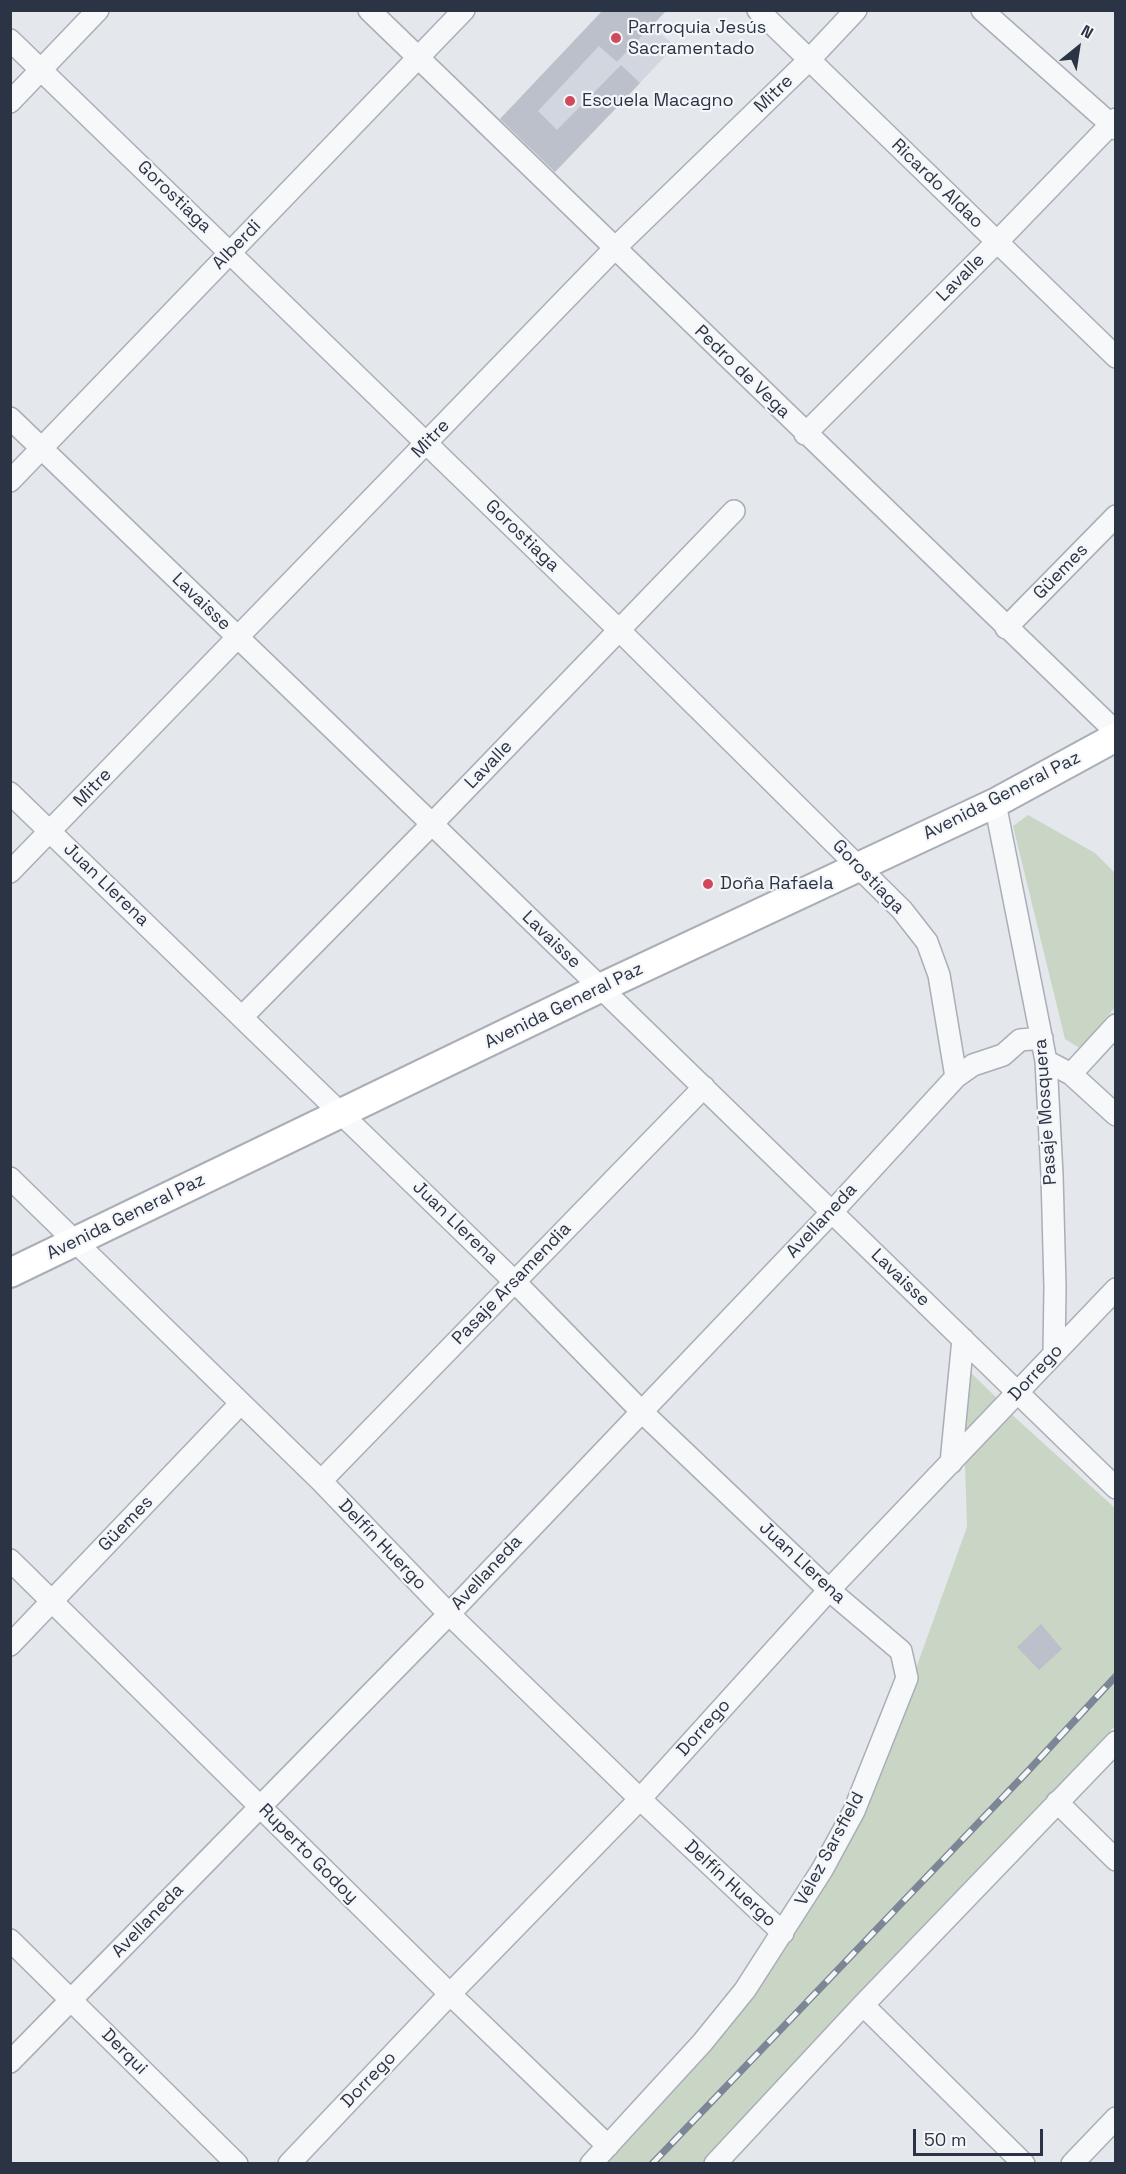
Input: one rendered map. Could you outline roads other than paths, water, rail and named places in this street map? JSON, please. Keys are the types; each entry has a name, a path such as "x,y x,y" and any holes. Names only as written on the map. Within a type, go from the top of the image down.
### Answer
{"main road":[{"name":"Avenida General Paz","path":"10,1273 600,988 995,803 1116,736"}],"street":[{"path":"10,102 98,10"},
{"name":"Pedro de Vega","path":"369,10 805,434 1116,732"},
{"name":"Alberdi","path":"10,481 464,10"},
{"name":"Ricardo Aldao","path":"758,10 1116,357"},
{"name":"Mitre","path":"10,872 615,248 809,60 856,10"},
{"path":"982,10 1114,124"},
{"name":"Gorostiaga","path":"10,40 619,630 902,910 927,942 939,975 956,1077"},
{"name":"Lavalle","path":"805,434 1114,124"},
{"name":"Lavaisse","path":"10,418 1116,1488"},
{"name":"Lavalle","path":"242,1017 734,512"},
{"name":"Güemes","path":"1006,628 1116,516"},
{"name":"Juan Llerena","path":"10,793 515,1281 641,1411 829,1590 902,1651"},
{"name":"Pasaje Mosquera","path":"995,803 1046,1061 1052,1186 1054,1354"},
{"path":"1071,1074 1116,1025"},
{"name":"Avellaneda","path":"10,2062 448,1614 832,1212 956,1077 973,1065 1002,1054 1020,1040 1042,1038"},
{"path":"1046,1061 1071,1074 1116,1115"},
{"name":"Pasaje Arsamendia","path":"321,1481 704,1087"},
{"name":"Delfín Huergo","path":"10,1178 321,1481 448,1614 783,1933"},
{"name":"Dorrego","path":"289,2163 640,1799 829,1590 1116,1289"},
{"path":"951,1463 963,1339"},
{"name":"Güemes","path":"10,1646 242,1403"},
{"name":"Ruperto Godoy","path":"10,1560 450,1994 608,2146"},
{"name":"Vélez Sarsfield","path":"591,2163 702,2043 745,1990 822,1870 854,1811 907,1678 902,1651"},
{"path":"715,2163 862,2005 1116,1742"},
{"path":"1057,1802 1116,1860"},
{"name":"Derqui","path":"10,1940 237,2163"},
{"path":"862,2005 1024,2163"},
{"path":"1072,2163 1116,2118"}],"railway":[{"path":"652,2164 1116,1676"}],"place":[{"name":"Parroquia Jesús Sacramentado","path":"616,38"},
{"name":"Escuela Macagno","path":"570,101"},
{"name":"Doña Rafaela","path":"708,884"}]}
